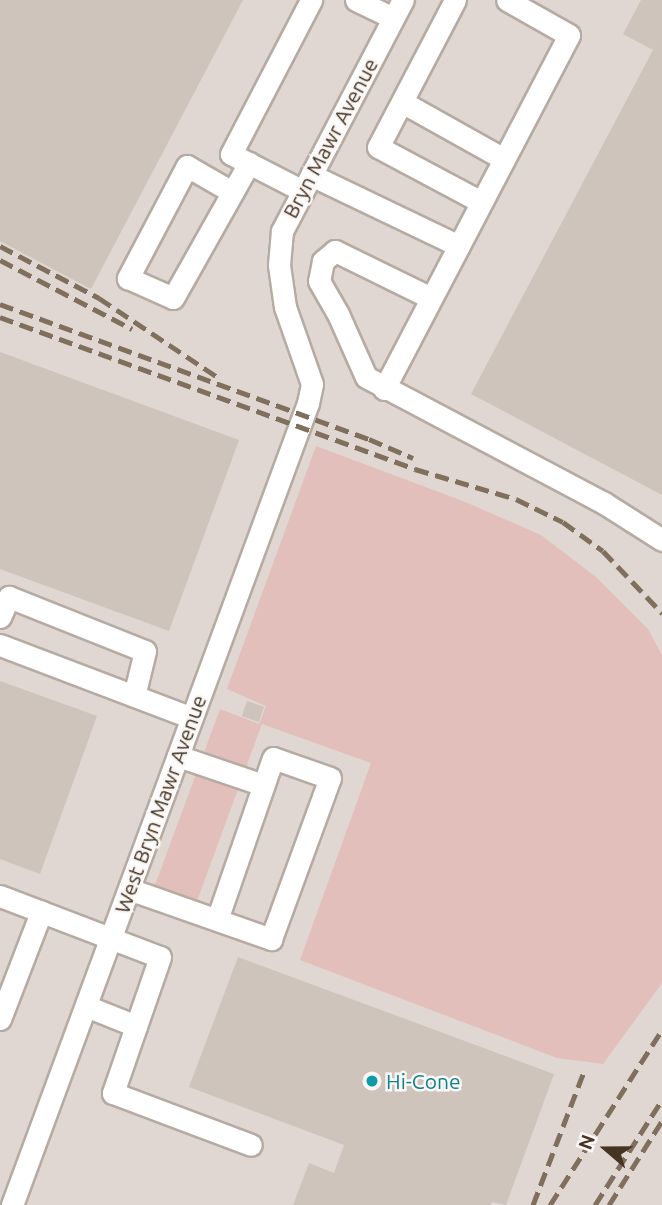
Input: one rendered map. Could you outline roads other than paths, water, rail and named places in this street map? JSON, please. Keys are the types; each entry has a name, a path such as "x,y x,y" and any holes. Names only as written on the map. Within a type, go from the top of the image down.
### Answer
{"street":[{"path":"311,0 231,154 459,246"},
{"path":"356,0 398,9"},
{"path":"455,0 378,147 481,202"},
{"path":"384,388 569,35 507,0"},
{"name":"Bryn Mawr Avenue","path":"308,403 312,384 285,307 279,265 282,231 398,9"},
{"path":"401,102 504,159"},
{"path":"232,192 187,166 128,278 173,298 249,163"},
{"path":"431,298 335,251 323,261 319,281 338,314 366,377 604,503 662,540"},
{"name":"West Bryn Mawr Avenue","path":"12,1205 308,403"},
{"path":"0,617 9,597 145,651 134,696"},
{"path":"0,645 192,718"},
{"path":"178,756 263,785"},
{"path":"129,890 271,939 330,779 273,758 216,920"},
{"path":"0,897 160,957 113,1093 251,1145"},
{"path":"0,1019 41,912"},
{"path":"86,1006 136,1026"}],"railway":[{"path":"0,246 99,298 216,376"},
{"path":"0,260 132,329"},
{"path":"0,304 369,439 413,458"},
{"path":"0,317 415,469 516,499 563,522 603,551 662,613"},
{"path":"550,1205 662,1030"},
{"path":"533,1205 585,1069"},
{"path":"595,1205 662,1100"},
{"path":"609,1205 662,1121"}],"place":[{"name":"Hi-Cone","path":"372,1081"}]}
